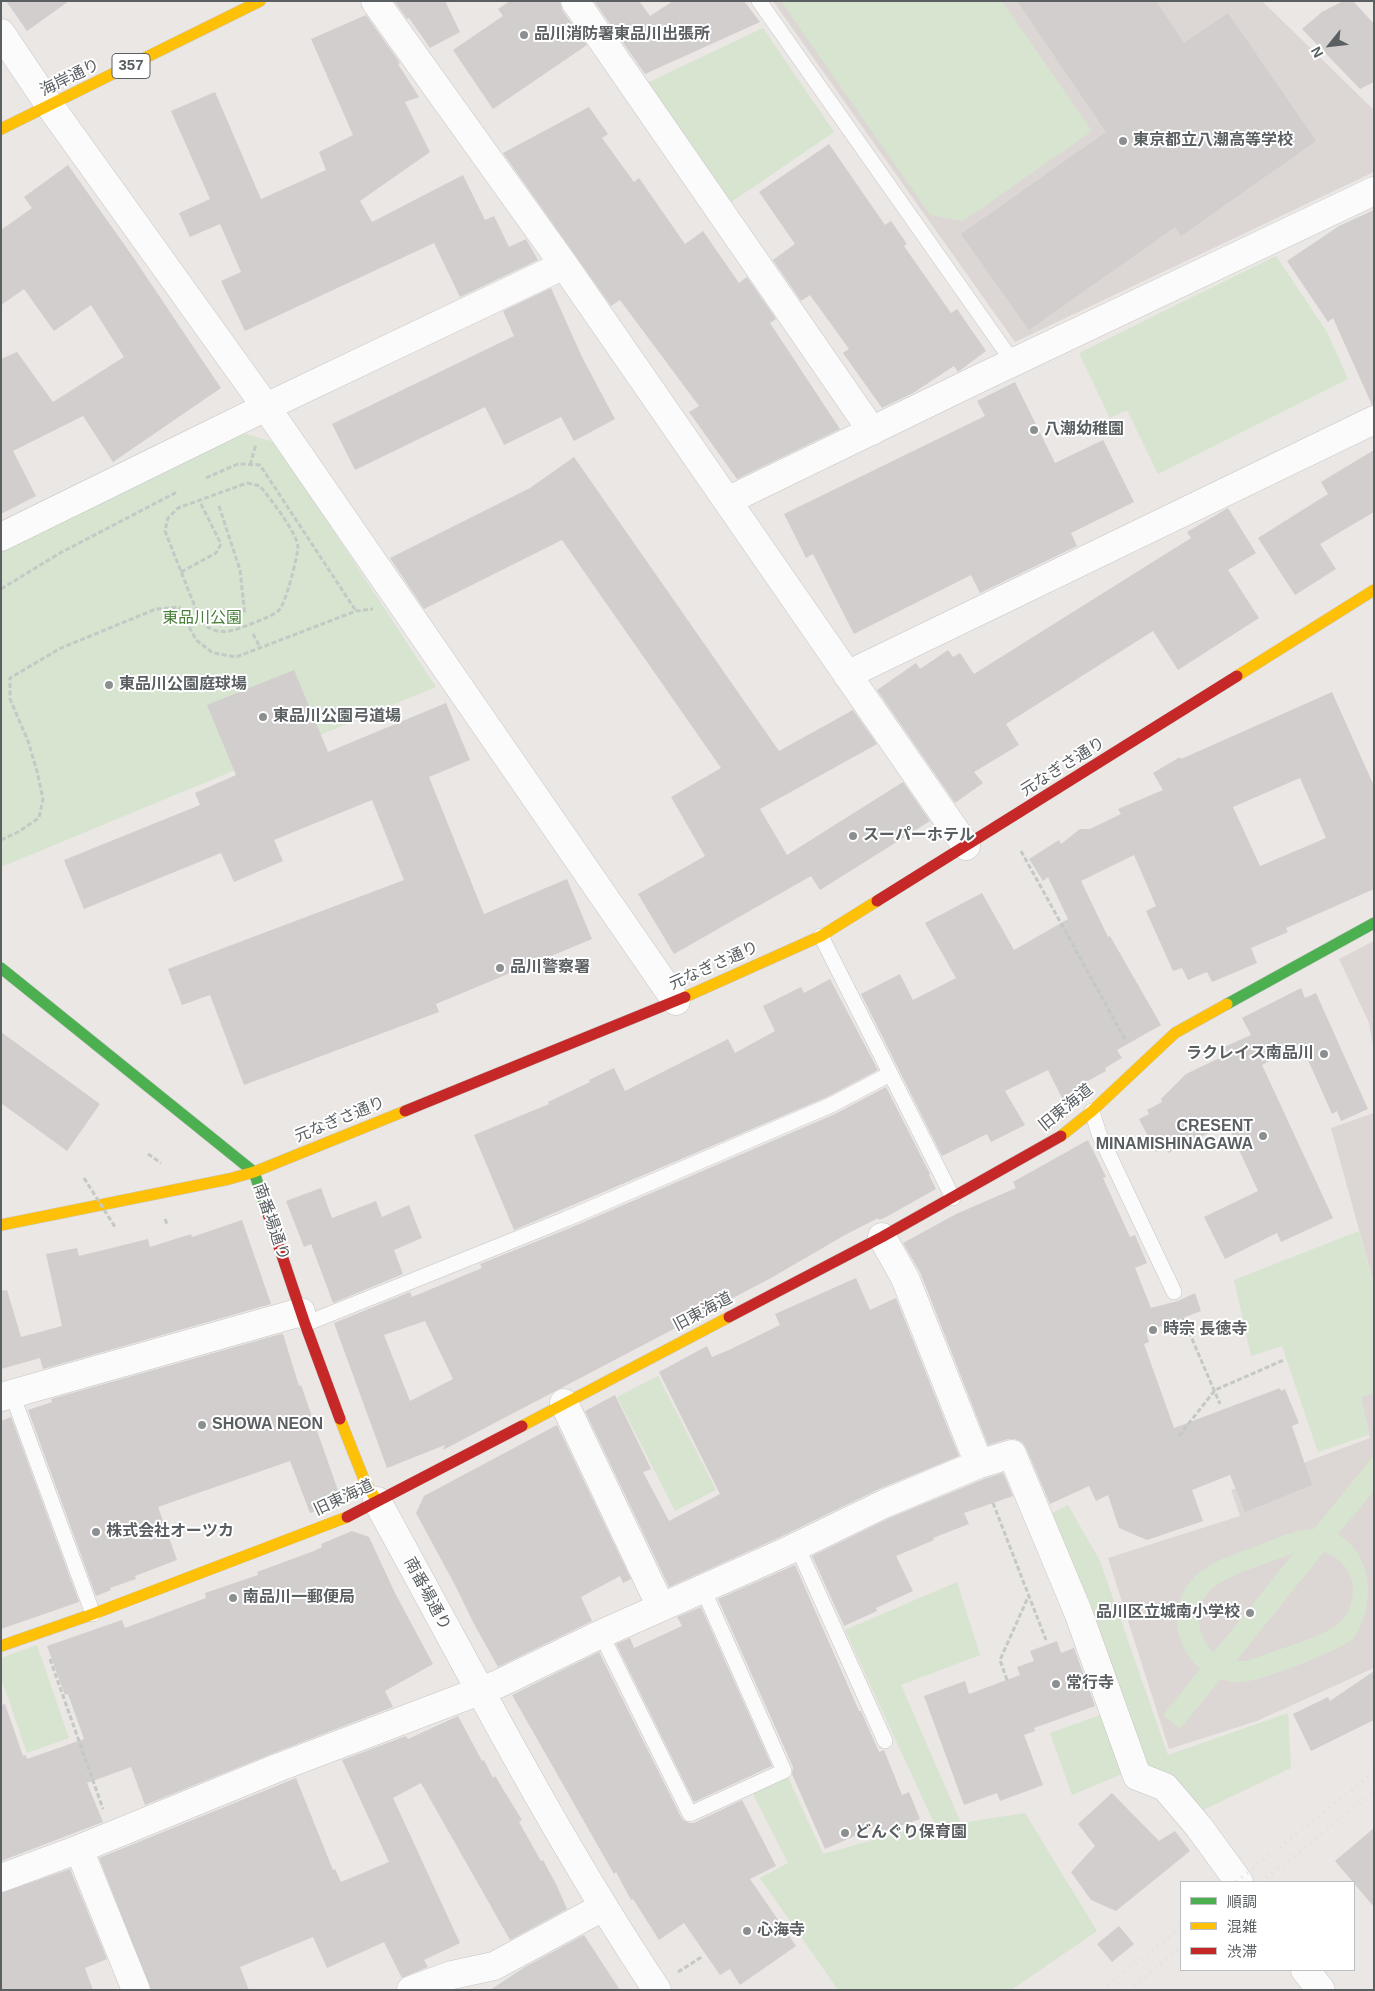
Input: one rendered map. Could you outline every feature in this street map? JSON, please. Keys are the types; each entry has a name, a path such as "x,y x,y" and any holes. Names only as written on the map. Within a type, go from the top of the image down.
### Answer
{"main road":[{"name":"海岸通り","path":"1,130 260,1"},
{"name":"元なぎさ通り","path":"1,1225 229,1179 254,1172 676,1000 821,936 1374,590"},
{"name":"旧東海道","path":"1,1646 93,1614 348,1516 882,1237 1060,1138 1092,1111 1174,1033 1374,923"},
{"path":"1,968 254,1172"},
{"name":"南番場通り","path":"254,1172 303,1318 356,1461 365,1482 377,1502"}],"street":[{"path":"374,1 564,265 966,846"},
{"path":"575,1 872,431"},
{"path":"1,33 50,106 266,407 676,1000"},
{"path":"727,501 1012,362 1374,191"},
{"path":"1,537 266,407 564,265"},
{"path":"848,674 1374,420"},
{"path":"882,1237 905,1278 979,1464"},
{"path":"7,1396 303,1318"},
{"path":"564,1403 661,1608"},
{"path":"1,1878 112,1836 277,1768 480,1691 601,1634 797,1546 886,1503 979,1464 1012,1454 1078,1612 1137,1776 1165,1788 1199,1827 1237,1881"},
{"name":"南番場通り","path":"377,1502 480,1691 603,1907 666,1982"},
{"path":"79,1849 136,1990"},
{"path":"410,1990 452,1975 494,1966 603,1907"},
{"path":"1306,1971 1321,1990"}],"lane":[{"path":"759,1 1012,362"},
{"path":"821,936 953,1198"},
{"path":"303,1318 566,1219 831,1105 890,1074"},
{"path":"1092,1111 1100,1134 1174,1292"},
{"path":"7,1396 93,1614"},
{"path":"797,1546 885,1741"},
{"path":"601,1634 690,1814 784,1771 703,1589"}],"path":[{"path":"250,465 256,444"},
{"path":"1,840 18,832 39,818 43,799 38,771 10,699 10,678 61,648 156,609 179,607 196,640 214,653 236,657 356,610 260,465 238,464 206,478"},
{"path":"247,483 260,486 294,535 298,546 286,599 280,610 263,620 228,632 219,632 205,626 181,573 165,532 168,518 178,508 247,483"},
{"path":"1,588 60,554 177,492"},
{"path":"181,573 216,553 221,544 198,500"},
{"path":"220,506 240,570 245,615"},
{"path":"253,634 260,647"},
{"path":"1021,851 1140,1066"},
{"path":"148,1154 164,1165"},
{"path":"84,1178 115,1227"},
{"path":"1183,1318 1220,1404"},
{"path":"1179,1436 1215,1390 1284,1360"},
{"path":"993,1503 1030,1594 1046,1640"},
{"path":"1007,1680 1000,1660 1030,1594"},
{"path":"40,1633 112,1836"},
{"path":"666,1982 703,1956"}],"shaded area":[{"name":"東京都立八潮高等学校","path":"773,1 1262,1 1374,110 1374,172 1015,342"},
{"path":"1374,941 1374,1053 1369,1023 1339,959"},
{"path":"1374,1113 1374,1284 1331,1128"},
{"name":"品川区立城南小学校","path":"1374,1393 1374,1668 1257,1721 1169,1749 1108,1558 1240,1516 1231,1490 1370,1438 1361,1397"}],"green space":[{"path":"781,1 1002,1 1092,131 963,221 930,215"},
{"path":"763,28 834,132 730,203 647,83"},
{"path":"1276,256 1327,332 1348,379 1158,474 1127,410 1110,418 1079,353"},
{"name":"東品川公園","path":"240,432 276,443 436,687 1,867 1,547"},
{"path":"1359,1231 1374,1284 1374,1393 1361,1397 1369,1435 1318,1452 1282,1346 1251,1356 1234,1280"},
{"path":"658,1376 716,1490 675,1511 617,1397"},
{"path":"1374,1455 1374,1491 1338,1534 1350,1544 1359,1556 1365,1569 1368,1584 1365,1613 1353,1639 1317,1658 1266,1677 1240,1682 1221,1679 1180,1729 1163,1715 1200,1669 1190,1659 1183,1647 1177,1620 1182,1594 1190,1582 1206,1567 1220,1560 1286,1535 1314,1529","holes":["1324,1552 1340,1562 1347,1569 1351,1578 1353,1597 1349,1609 1342,1620 1331,1629 1311,1638 1256,1658 1236,1661","1293,1554 1214,1652 1213,1652 1203,1637 1199,1619 1202,1602 1207,1594 1221,1582 1252,1568"]},
{"path":"1068,1505 1100,1561 1168,1755 1288,1713 1291,1768 1199,1812 1142,1764 1046,1516"},
{"path":"957,1582 980,1655 901,1685 961,1823 1025,1813 1097,1931 1011,1990 838,1990 760,1878 788,1863 752,1792 787,1775 823,1854 934,1823 845,1630"},
{"path":"37,1645 69,1738 27,1753 1,1678 1,1658"},
{"path":"1103,1714 1122,1774 1072,1795 1050,1733"}],"building":[{"path":"6,1 69,1 27,31"},
{"path":"445,1 460,32 430,48 395,2"},
{"path":"510,1 560,1 562,10 587,45 493,109 453,50 503,16 498,9"},
{"path":"594,1 639,1 650,16 673,1 744,1 760,22 645,74"},
{"path":"1017,1 1156,1 1184,43 1228,13 1316,141 1181,236 1175,227 1029,330 961,234 1106,132"},
{"path":"1343,1 1353,1 1374,24 1374,82 1360,89 1302,29 1322,12"},
{"path":"366,15 400,63 398,64 419,97 405,102 430,152 360,201 372,222 463,175 485,220 494,216 509,247 526,239 538,260 460,297 434,243 245,331 221,281 241,272 220,224 190,237 179,213 210,199 171,111 215,92 261,199 326,170 319,152 353,135 311,39"},
{"path":"589,107 608,134 602,138 634,182 639,178 685,244 703,231 739,283 747,277 776,319 770,323 840,429 737,479 689,412 699,406 620,300 611,306 503,153"},
{"path":"829,144 885,225 891,221 907,244 904,246 951,313 957,309 986,351 958,372 954,366 913,393 882,408 843,353 849,349 810,295 801,301 773,260 795,244 759,192"},
{"path":"68,165 133,257 221,388 113,462 83,416 13,451 36,496 1,514 1,359 17,352 53,402 124,357 91,305 54,331 24,289 1,305 1,230 32,208 24,197"},
{"path":"1374,210 1374,405 1372,405 1333,318 1328,322 1287,261 1339,226"},
{"path":"551,288 582,357 615,419 574,441 561,417 504,445 485,407 355,470 332,424 514,336 503,311"},
{"path":"1015,382 1055,463 1103,440 1134,502 1071,533 1077,546 980,593 971,575 854,634 813,554 806,558 784,514 985,416 977,401"},
{"path":"1374,450 1374,512 1320,544 1336,569 1295,595 1258,538 1328,494 1321,482"},
{"path":"574,457 779,751 853,710 877,744 760,809 787,855 903,782 930,821 820,890 811,876 674,954 638,894 705,856 671,797 721,768 562,540 424,609 390,558 530,488"},
{"path":"1228,508 1256,553 1228,570 1259,618 1178,670 1153,631 1006,724 1019,745 974,772 983,783 955,803 877,690 916,663 920,669 948,650 953,657 960,653 974,674 1191,538 1187,532"},
{"path":"294,670 328,752 446,703 470,760 429,777 484,914 567,879 592,939 436,1004 439,1012 244,1085 210,995 182,1005 168,969 404,880 372,800 274,840 283,861 234,882 221,853 84,909 64,860 200,805 195,793 236,775 207,705"},
{"path":"1332,692 1374,786 1374,889 1286,928 1288,932 1251,948 1257,963 1212,982 1207,972 1188,980 1182,968 1173,971 1146,911 1156,906 1134,855 1081,881 1108,937 1110,936 1161,1025 1117,1050 1122,1058 1105,1068 1106,1071 1084,1083 1089,1092 1065,1104 1048,1070 1005,1091 1025,1125 991,1142 987,1134 942,1156 861,994 900,974 913,1000 956,978 925,923 982,893 1014,950 1068,919 1048,877 1043,881 1029,859 1059,840 1061,844 1080,829 1090,829 1121,814 1118,809 1163,790 1153,773 1180,757 1181,759","holes":["1300,778 1326,838 1260,866 1233,807"]},
{"path":"830,979 878,1070 827,1097 514,1230 474,1135 549,1104 548,1102 614,1068 625,1091 728,1039 735,1053 775,1031 763,1006 801,987 804,993"},
{"name":"CRESENT MINAMISHINAGAWA","path":"1301,988 1305,998 1316,993 1368,1109 1341,1121 1337,1111 1332,1114 1301,1044 1262,1065 1333,1218 1281,1242 1277,1233 1225,1259 1204,1217 1258,1191 1227,1124 1168,1153 1166,1148 1156,1152 1139,1119 1149,1114 1147,1110 1162,1102 1161,1099 1186,1074 1228,1054 1224,1047 1251,1035 1242,1018"},
{"path":"1,1032 100,1104 67,1151 1,1103"},
{"path":"886,1087 936,1189 886,1217 879,1220 878,1218 845,1235 771,1278 443,1450 445,1445 387,1468 334,1323 410,1292 412,1297 482,1268 480,1264 570,1228 835,1114","holes":["425,1321 453,1379 410,1401 384,1335"]},
{"path":"1088,1140 1106,1177 1103,1178 1130,1237 1135,1235 1147,1263 1135,1268 1151,1308 1178,1301 1195,1293 1201,1311 1146,1332 1149,1342 1144,1344 1174,1428 1280,1388 1281,1391 1285,1389 1299,1423 1292,1426 1312,1485 1245,1512 1230,1475 1192,1490 1203,1521 1147,1540 1119,1528 1108,1495 1096,1501 1089,1486 1050,1504 1022,1442 1008,1439 988,1445 920,1272 903,1243 956,1214 1016,1188 1013,1182"},
{"path":"321,1188 332,1218 376,1201 382,1217 409,1205 422,1238 394,1250 403,1274 333,1303 311,1244 304,1247 286,1201"},
{"path":"242,1220 271,1304 43,1369 40,1358 1,1369 1,1291 7,1290 21,1337 62,1326 46,1254 77,1248 79,1256 148,1239 150,1247 191,1234 192,1237"},
{"path":"856,1278 870,1310 896,1298 959,1456 879,1489 776,1539 669,1587 585,1411 615,1395 651,1469 643,1472 669,1521 720,1494 659,1372 707,1346 712,1357 729,1350 780,1325 775,1314"},
{"path":"283,1334 299,1386 301,1385 342,1502 310,1513 290,1461 158,1507 177,1560 135,1576 136,1579 110,1588 111,1590 96,1596 28,1410 52,1402 51,1399"},
{"path":"11,1417 79,1602 1,1629 1,1421"},
{"path":"557,1425 631,1579 623,1583 620,1576 581,1597 592,1621 498,1667 416,1513 424,1496"},
{"path":"1003,1473 1013,1496 964,1513 969,1524 933,1538 934,1540 896,1556 913,1591 876,1608 877,1611 844,1626 812,1556 892,1517"},
{"path":"352,1531 369,1537 395,1593 433,1664 385,1691 393,1707 145,1805 131,1767 87,1783 103,1822 1,1861 1,1705 5,1704 23,1756 26,1755 27,1759 84,1739 68,1694 65,1695 47,1646 122,1620 125,1628 206,1598 205,1593 258,1575 257,1572 314,1551 322,1547 321,1544"},
{"path":"795,1565 879,1752 884,1750 902,1795 909,1792 920,1819 877,1834 875,1827 825,1849 792,1774 793,1767 718,1599"},
{"path":"701,1607 772,1766 694,1802 616,1644 630,1638 634,1648 682,1626 677,1617"},
{"path":"1057,1641 1061,1653 1074,1648 1095,1706 1034,1728 1035,1731 1024,1735 1043,1785 1000,1801 997,1793 964,1805 924,1696 965,1681 969,1694 1020,1675 1017,1667 1034,1661 1030,1651"},
{"path":"599,1652 682,1819 689,1823 694,1823 742,1800 776,1866 750,1879 796,1946 740,1985 730,1969 720,1975 684,1923 659,1940 633,1899 631,1900 616,1872 614,1874 512,1695"},
{"path":"1374,1671 1374,1720 1311,1751 1293,1714 1328,1697 1330,1701"},
{"path":"458,1716 482,1761 484,1760 493,1778 495,1776 522,1820 519,1822 541,1861 543,1860 567,1909 510,1940 421,1783 393,1798 460,1943 424,1960 428,1967 402,1978 384,1942 327,1968 313,1937 240,1967 249,1990 151,1990 99,1858 296,1778 333,1870 335,1869 341,1882 389,1862 342,1760 406,1736 408,1739"},
{"path":"1112,1793 1159,1841 1175,1831 1190,1851 1116,1911 1091,1900 1071,1872 1095,1846 1078,1824"},
{"path":"1374,1828 1374,1907 1355,1885 1355,1881 1352,1881 1335,1861"},
{"path":"70,1869 107,1959 85,1968 93,1990 1,1990 1,1893"},
{"path":"1119,1926 1134,1944 1112,1962 1097,1944"},
{"path":"584,1935 620,1990 490,1990 525,1967"}],"railway":[{"path":"1237,1881 1374,1772"},
{"path":"1262,1881 1374,1792"},
{"path":"1103,1990 1180,1928"},
{"path":"1128,1990 1180,1948"}],"traffic: fast":[{"path":"1227,1004 1374,923"},
{"path":"1,968 254,1172 267,1211"}],"traffic: slow":[{"path":"1,129 260,1"},
{"path":"1237,676 1374,590"},
{"path":"685,997 821,936 877,901"},
{"path":"1061,1136 1092,1111 1175,1033 1227,1004"},
{"path":"1,1225 229,1179 254,1172 405,1111"},
{"path":"522,1426 729,1317"},
{"path":"340,1419 365,1482 377,1501"},
{"path":"1,1646 93,1614 347,1517"}],"traffic: jam":[{"path":"877,901 1237,676"},
{"path":"405,1111 685,997"},
{"path":"729,1317 882,1237 1061,1136"},
{"path":"267,1211 305,1324 340,1419"},
{"path":"347,1517 522,1426"}],"place":[{"name":"品川消防署東品川出張所","path":"524,35"},
{"name":"東京都立八潮高等学校","path":"1123,141"},
{"name":"八潮幼稚園","path":"1034,430"},
{"name":"東品川公園庭球場","path":"109,685"},
{"name":"東品川公園弓道場","path":"263,717"},
{"name":"スーパーホテル","path":"853,836"},
{"name":"品川警察署","path":"500,968"},
{"name":"ラクレイス南品川","path":"1324,1054"},
{"name":"CRESENT MINAMISHINAGAWA","path":"1263,1136"},
{"name":"時宗 長徳寺","path":"1153,1330"},
{"name":"SHOWA NEON","path":"202,1425"},
{"name":"株式会社オーツカ","path":"96,1532"},
{"name":"南品川一郵便局","path":"233,1598"},
{"name":"品川区立城南小学校","path":"1250,1613"},
{"name":"常行寺","path":"1056,1684"},
{"name":"どんぐり保育園","path":"845,1833"},
{"name":"心海寺","path":"747,1931"}]}
